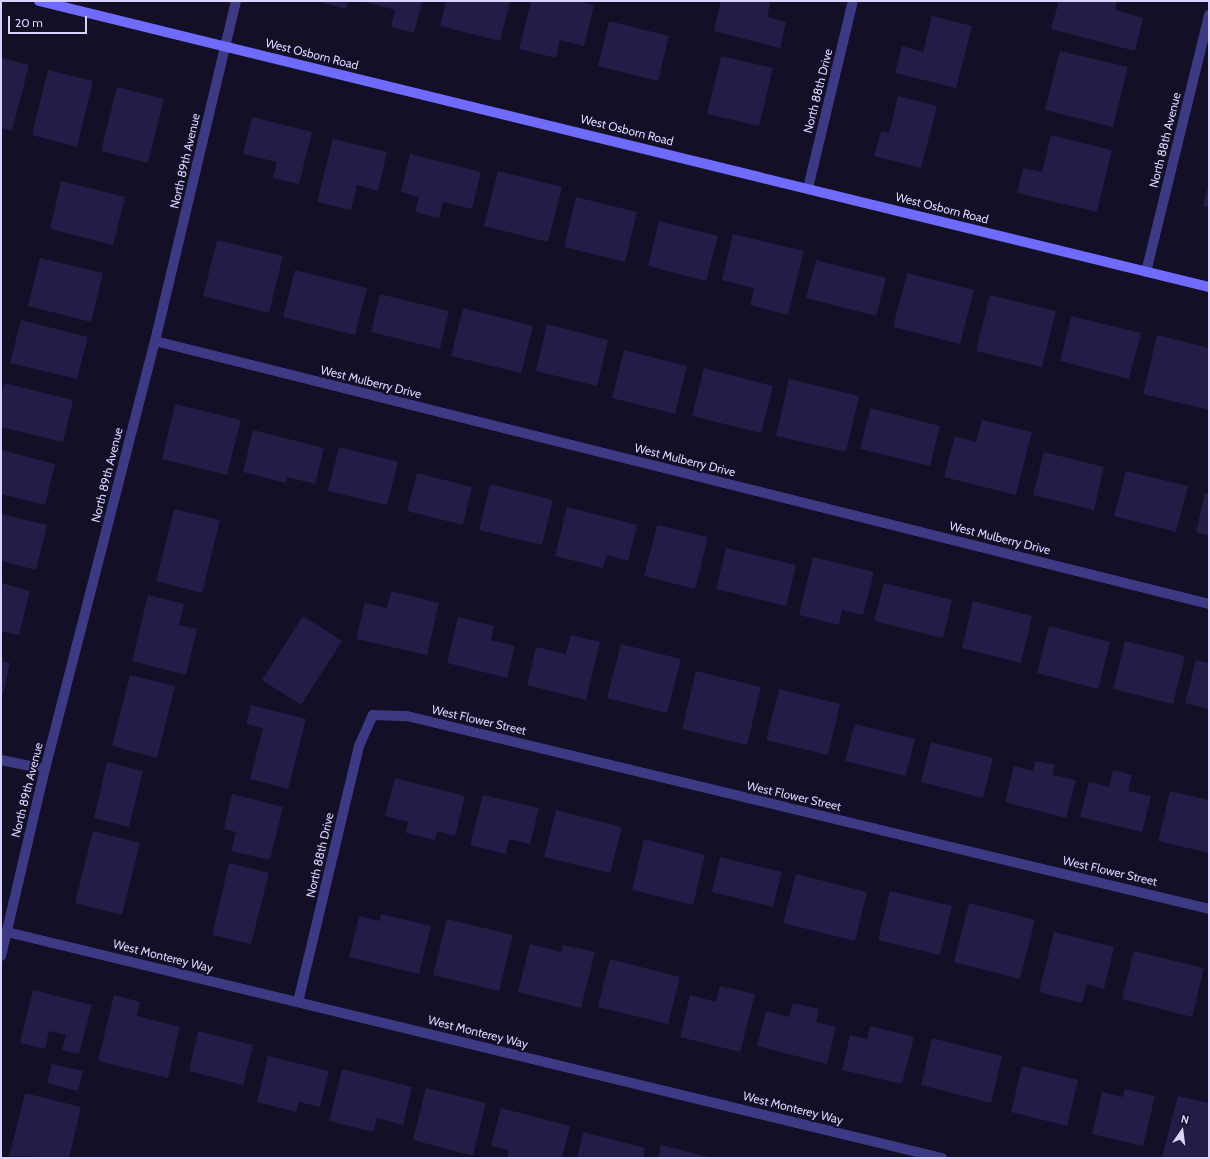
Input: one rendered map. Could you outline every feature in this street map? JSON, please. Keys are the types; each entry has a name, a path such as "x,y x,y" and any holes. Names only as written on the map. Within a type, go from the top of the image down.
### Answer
{"street":[{"name":"West Osborn Road","path":"39,1 1209,287"},
{"name":"North 89th Avenue","path":"1,956 45,769 155,341 236,1"},
{"name":"North 88th Drive","path":"808,188 853,1"},
{"name":"North 88th Avenue","path":"1146,272 1209,15"},
{"name":"West Mulberry Drive","path":"155,341 1209,604"},
{"name":"North 88th Drive","path":"298,1002 359,746 373,715"},
{"name":"West Flower Street","path":"373,715 407,716 1209,909"},
{"path":"1,760 45,769"},
{"name":"West Monterey Way","path":"7,932 942,1158"}],"building":[{"path":"317,1 348,1 346,9"},
{"path":"362,1 422,1 414,33 391,27 395,10"},
{"path":"446,1 510,1 500,41 440,26"},
{"path":"531,1 577,1 594,5 584,46 560,40 556,58 519,49"},
{"path":"721,1 771,1 767,17 786,22 780,48 714,31"},
{"path":"1059,1 1117,1 1115,10 1143,18 1135,51 1051,29"},
{"path":"932,16 972,26 956,88 895,73 902,46 923,52"},
{"path":"609,21 669,36 658,81 598,66"},
{"path":"1060,51 1128,67 1113,127 1045,110"},
{"path":"721,56 773,68 759,126 707,114"},
{"path":"1,58 29,65 12,131 1,128"},
{"path":"48,70 93,81 77,147 32,135"},
{"path":"117,87 164,99 148,163 101,151"},
{"path":"898,96 937,106 921,168 874,156 881,131 889,133"},
{"path":"252,117 312,132 299,184 273,178 277,162 243,154"},
{"path":"1051,135 1112,150 1097,212 1017,193 1023,168 1042,172"},
{"path":"333,139 387,152 378,191 357,185 351,210 317,202"},
{"path":"410,154 481,172 472,209 443,202 439,218 415,212 419,197 401,192"},
{"path":"498,171 562,187 548,242 484,226"},
{"path":"61,181 125,197 113,245 50,229"},
{"path":"1209,183 1209,208 1203,206"},
{"path":"576,197 637,212 625,262 564,247"},
{"path":"659,221 718,236 706,281 648,266"},
{"path":"733,234 804,251 788,315 750,305 754,288 722,280"},
{"path":"217,240 283,256 269,313 203,296"},
{"path":"40,258 103,273 91,322 28,306"},
{"path":"816,260 886,278 876,316 806,298"},
{"path":"295,270 367,288 355,335 283,317"},
{"path":"907,273 974,290 960,344 893,327"},
{"path":"380,294 449,311 440,349 371,332"},
{"path":"990,295 1056,311 1042,367 976,351"},
{"path":"463,308 533,326 521,373 451,356"},
{"path":"1071,316 1141,333 1129,379 1060,361"},
{"path":"21,320 88,337 77,379 10,363"},
{"path":"547,324 608,340 597,386 536,371"},
{"path":"1157,335 1209,348 1209,410 1143,394"},
{"path":"624,350 687,366 675,414 612,398"},
{"path":"704,368 773,386 761,433 692,416"},
{"path":"789,379 859,396 846,452 776,436"},
{"path":"4,383 73,400 63,442 1,427 1,396"},
{"path":"175,404 241,420 227,475 162,459"},
{"path":"870,408 940,426 930,466 860,449"},
{"path":"982,420 1032,432 1016,495 944,477 955,436 976,442"},
{"path":"253,430 324,448 315,484 287,477 286,483 243,472"},
{"path":"339,447 398,462 387,505 328,491"},
{"path":"1,450 55,464 45,505 1,494"},
{"path":"1044,452 1104,467 1094,510 1033,495"},
{"path":"1126,471 1188,486 1176,532 1114,516"},
{"path":"417,473 472,487 463,525 407,511"},
{"path":"490,484 553,500 542,545 479,530"},
{"path":"1205,493 1209,494 1209,536 1196,532"},
{"path":"567,507 637,525 628,561 607,555 603,568 555,556"},
{"path":"174,509 220,520 202,593 156,581"},
{"path":"1,514 47,525 36,570 1,561"},
{"path":"657,525 708,537 695,589 644,576"},
{"path":"726,548 796,565 786,606 716,589"},
{"path":"813,557 874,572 863,615 842,610 839,625 799,615"},
{"path":"1,583 30,591 19,635 1,631"},
{"path":"884,583 952,600 943,638 874,621"},
{"path":"391,591 439,603 427,655 356,639 365,603 387,608"},
{"path":"148,595 184,604 179,625 197,629 186,675 132,661"},
{"path":"973,601 1032,616 1021,663 962,648"},
{"path":"303,616 342,641 301,705 262,680"},
{"path":"458,617 494,626 491,640 515,646 507,678 447,663"},
{"path":"1049,626 1110,642 1098,689 1037,673"},
{"path":"571,635 600,642 586,700 527,685 536,647 566,654"},
{"path":"1125,641 1185,656 1173,704 1113,689"},
{"path":"621,644 681,659 667,713 607,698"},
{"path":"1196,660 1209,663 1209,709 1185,703"},
{"path":"1,661 10,663 3,694 1,693"},
{"path":"696,671 761,687 747,745 682,729"},
{"path":"130,675 175,686 157,758 112,746"},
{"path":"779,689 840,704 828,755 766,740"},
{"path":"251,705 306,719 288,789 250,779 263,728 246,724"},
{"path":"855,724 915,739 906,776 845,761"},
{"path":"931,742 993,758 983,798 921,782"},
{"path":"1036,761 1055,765 1053,775 1076,780 1066,818 1005,802 1014,766 1033,771"},
{"path":"107,762 143,771 129,827 94,818"},
{"path":"1113,770 1132,775 1128,791 1151,796 1142,832 1080,817 1089,782 1109,787"},
{"path":"395,778 465,796 455,836 437,831 435,840 406,833 408,822 385,816"},
{"path":"1170,791 1209,800 1209,853 1158,841"},
{"path":"232,794 283,807 270,860 231,851 236,832 224,829"},
{"path":"483,795 539,808 530,844 509,839 506,854 470,845"},
{"path":"556,810 622,827 610,873 544,857"},
{"path":"93,831 140,843 122,915 75,903"},
{"path":"644,839 705,855 693,905 632,890"},
{"path":"720,857 782,872 773,907 712,892"},
{"path":"229,863 269,873 251,944 212,935"},
{"path":"796,874 867,892 855,941 783,923"},
{"path":"890,891 952,906 940,955 878,940"},
{"path":"969,903 1035,920 1020,979 954,962"},
{"path":"381,914 431,926 419,974 349,957 359,916 380,921"},
{"path":"447,919 513,935 499,991 433,975"},
{"path":"1054,932 1114,947 1104,989 1087,984 1082,1003 1039,992"},
{"path":"530,944 561,952 563,945 595,952 581,1008 518,992"},
{"path":"1134,951 1204,968 1192,1017 1122,999"},
{"path":"610,959 680,977 668,1024 598,1007"},
{"path":"720,986 755,994 740,1052 680,1037 690,995 716,1002"},
{"path":"33,990 92,1005 79,1054 62,1050 66,1035 49,1031 45,1049 20,1043"},
{"path":"114,995 140,1002 137,1016 180,1027 168,1078 98,1061"},
{"path":"793,1003 819,1009 816,1022 836,1027 827,1064 757,1046 766,1011 789,1017"},
{"path":"870,1026 914,1037 902,1084 842,1070 850,1035 867,1039"},
{"path":"198,1031 253,1045 243,1085 189,1071"},
{"path":"932,1038 1002,1056 991,1103 921,1085"},
{"path":"268,1056 329,1071 320,1107 299,1102 296,1112 257,1102"},
{"path":"52,1064 83,1071 78,1091 47,1083"},
{"path":"1022,1066 1078,1080 1067,1126 1011,1112"},
{"path":"342,1069 412,1087 403,1125 377,1118 373,1132 329,1121"},
{"path":"426,1088 486,1103 473,1156 413,1140"},
{"path":"1125,1089 1155,1096 1143,1146 1092,1134 1102,1092 1123,1097"},
{"path":"25,1093 81,1107 69,1158 9,1156"},
{"path":"1178,1096 1209,1103 1209,1158 1162,1157"},
{"path":"501,1108 570,1126 562,1158 507,1158 509,1150 491,1146"},
{"path":"583,1132 645,1148 643,1158 577,1158"},
{"path":"661,1145 709,1157 709,1158 658,1158"}]}
